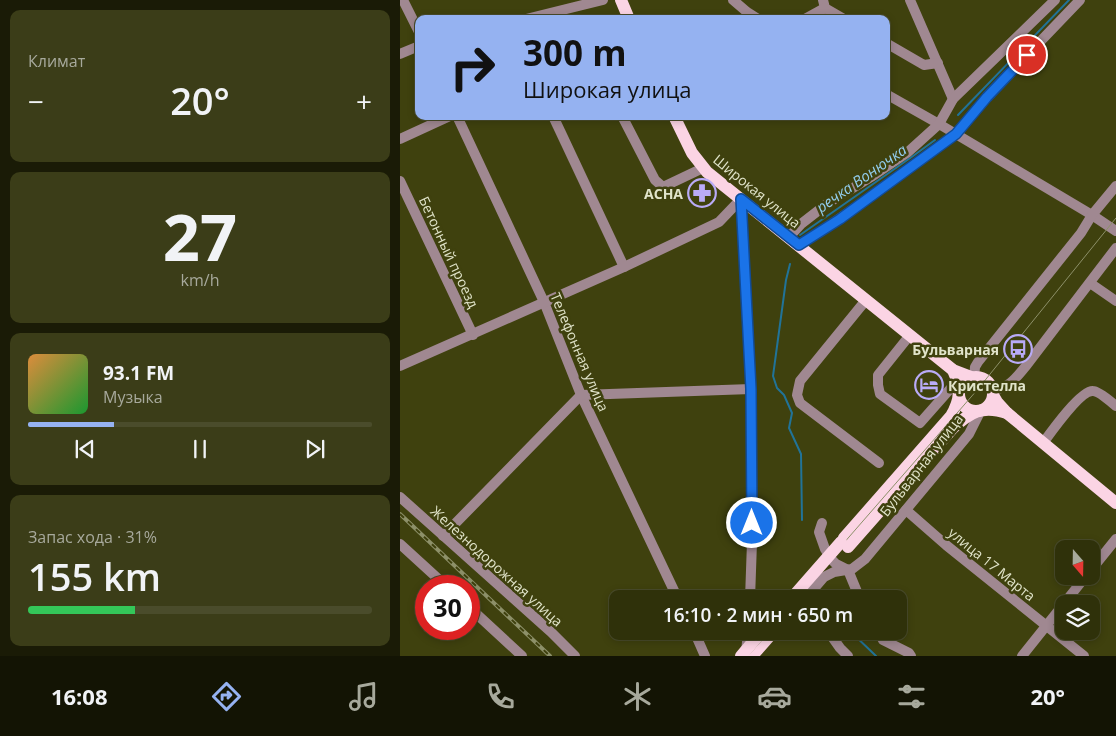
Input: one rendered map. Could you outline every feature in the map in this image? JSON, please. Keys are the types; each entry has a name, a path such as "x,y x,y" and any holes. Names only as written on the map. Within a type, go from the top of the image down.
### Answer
{"main road":[{"path":"621,0 627,15"},
{"name":"Широкая улица","path":"676,120 692,153 703,168 910,335 957,381 979,378 985,380 991,386 993,393"},
{"path":"957,381 962,384 974,378"},
{"path":"957,381 962,403 966,408 976,411 990,409 1007,413"},
{"name":"Бульварная улица","path":"844,545 951,416 955,408 957,381"},
{"path":"981,410 989,404 993,393"},
{"path":"993,393 997,402 1007,413 1116,502"},
{"name":"Бульварная улица","path":"844,545 952,429 969,414 981,410"},
{"path":"800,590 844,545"},
{"path":"811,590 844,545"},
{"path":"741,656 754,640"},
{"path":"754,656 767,640"}],"street":[{"path":"402,0 415,24"},
{"path":"542,15 603,0"},
{"path":"733,0 752,15"},
{"path":"910,0 953,99"},
{"path":"788,237 828,203 871,178 908,152 939,124 953,99 1055,0"},
{"path":"799,245 840,219 956,134 987,97 1080,0"},
{"path":"810,15 824,4 839,15"},
{"path":"890,45 924,65 938,63"},
{"path":"400,54 415,48"},
{"path":"890,96 1116,231"},
{"path":"400,139 441,120"},
{"name":"Телефонная улица","path":"459,120 544,302 581,395 674,590"},
{"path":"554,120 624,267"},
{"path":"624,120 655,180 663,187 703,168"},
{"name":"Бетонный проезд","path":"400,181 472,335"},
{"path":"974,378 978,362 1116,186"},
{"path":"400,366 624,267 719,222 741,199"},
{"path":"741,199 751,389 752,542 750,590"},
{"path":"993,393 1011,383 1116,248"},
{"path":"1090,283 1116,301"},
{"path":"866,300 800,381 796,395 800,403 879,463"},
{"path":"910,335 878,375 880,394 920,423 957,381"},
{"path":"443,536 581,395 751,389"},
{"path":"1043,443 1078,400 1087,392 1098,392 1116,406"},
{"name":"Бульварная улица","path":"813,590 824,578 834,572 848,570 865,559 968,434 981,410"},
{"name":"Железнодорожная улица","path":"400,496 551,632 575,656"},
{"name":"улица 17 Марта","path":"906,510 946,545 1084,656"},
{"path":"822,524 819,532 825,549 836,564 848,570 856,590"},
{"path":"1100,559 1116,539"},
{"path":"400,544 434,575"},
{"path":"1022,656 1079,585"},
{"path":"480,617 522,656"},
{"path":"698,640 705,656"},
{"path":"745,656 747,640"},
{"path":"834,640 848,656"},
{"path":"883,640 909,653 911,656"}],"waterway":[{"name":"речка Вонючка","path":"958,115 1069,0"},
{"name":"речка Вонючка","path":"800,235 935,140"},
{"name":"речка Вонючка","path":"790,264 786,280 773,376 777,388 784,395 792,413 789,428 801,454 802,520"},
{"name":"речка Вонючка","path":"859,640 876,656"}],"tram line":[{"path":"803,590 978,389 1116,218"},
{"path":"748,656 762,640"}],"railway":[{"path":"400,514 550,656"}],"place":[{"name":"АСНА","path":"702,193"},
{"name":"Бульварная","path":"1018,349"},
{"name":"Кристелла","path":"929,385"}],"route":[{"path":"752,523 751,389 741,199 799,245 840,219 956,134 987,97 1027,55"}]}
